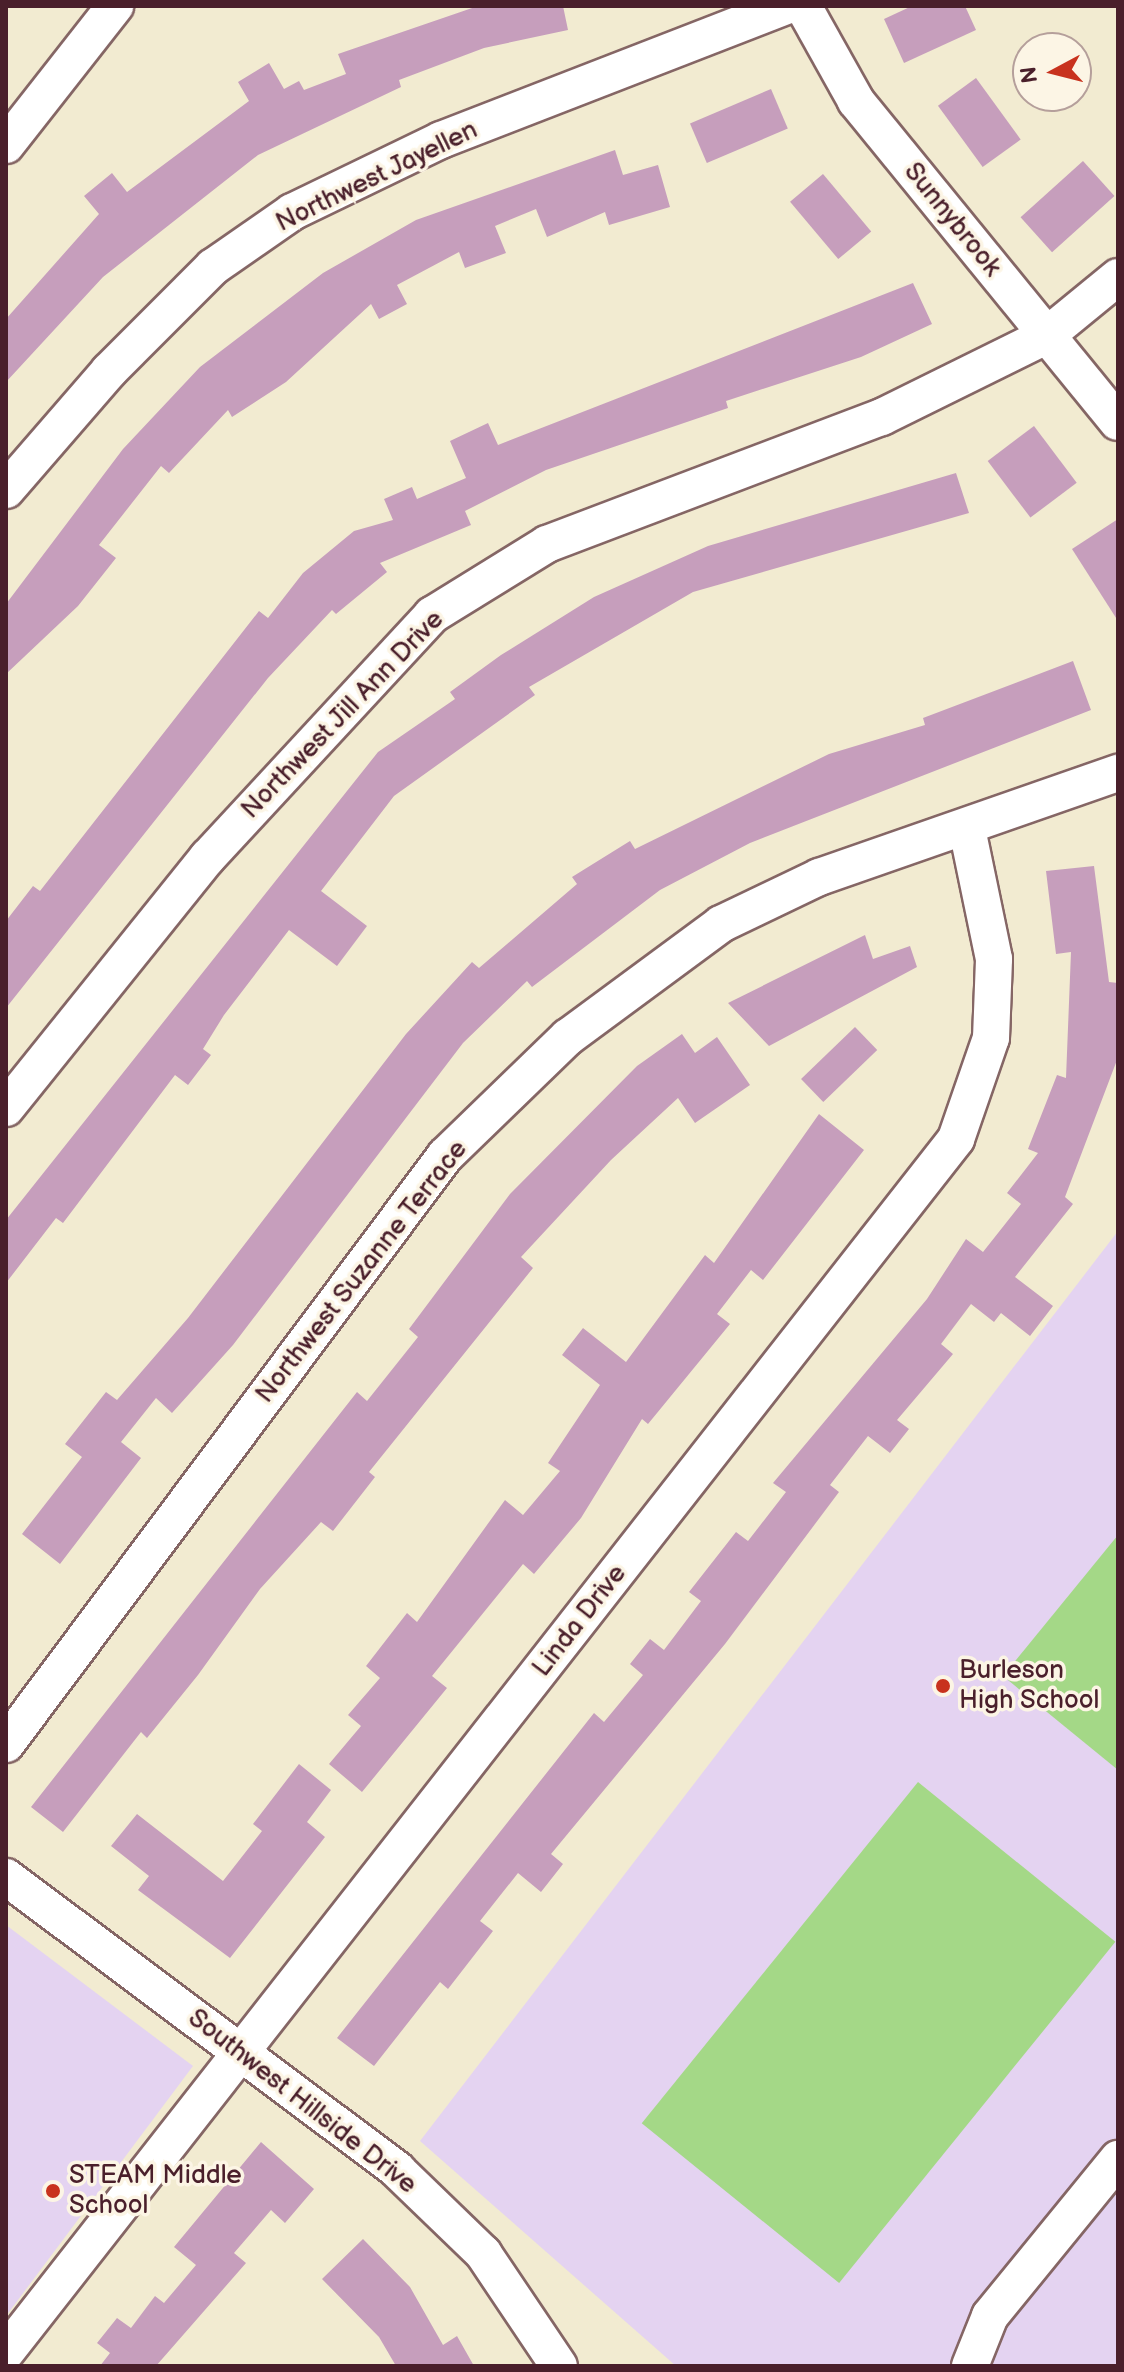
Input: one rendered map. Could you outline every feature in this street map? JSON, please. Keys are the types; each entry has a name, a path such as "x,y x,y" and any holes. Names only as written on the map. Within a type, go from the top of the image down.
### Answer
{"street":[{"path":"6,145 115,6"},
{"name":"Northwest Jayellen","path":"6,490 109,371 213,267 292,212 441,140 787,6"},
{"name":"Sunnybrook","path":"803,6 856,101 1118,422"},
{"name":"Northwest Jill Ann Drive","path":"6,1108 208,857 432,615 547,544 882,417 1046,336 1118,277"},
{"name":"Northwest Suzanne Terrace","path":"6,1744 445,1156 568,1037 721,924 819,877 967,829 1118,773"},
{"name":"Linda Drive","path":"6,2352 956,1139 991,1038 994,959 967,829"},
{"name":"Southwest Hillside Drive","path":"6,1877 397,2170 472,2243 559,2366"},
{"path":"970,2366 990,2316 1118,2159"}],"shaded area":[{"name":"Burleson High School","path":"1118,1231 1118,2366 676,2366 420,2141"},
{"name":"STEAM Middle School","path":"6,1925 193,2066 6,2316"}],"green space":[{"path":"1118,1535 1118,1770 1003,1676"},
{"path":"918,1782 1115,1942 839,2283 642,2123"}],"building":[{"path":"478,6 563,6 568,30 484,48 399,80 401,87 258,155 103,277 6,382 6,319 99,214 84,196 112,173 127,192 249,101 238,82 269,63 284,89 299,81 304,90 346,74 338,54"},
{"path":"912,6 965,6 976,30 904,63 884,19"},
{"path":"976,78 1021,139 983,167 938,106"},
{"path":"771,89 788,129 707,163 690,123"},
{"path":"615,150 623,175 658,165 670,207 609,225 605,212 547,237 536,209 495,226 506,253 465,268 459,252 397,285 407,304 379,319 371,304 286,382 232,417 228,410 169,473 161,466 99,545 116,558 78,606 6,674 6,604 123,449 200,367 323,273 416,220"},
{"path":"1083,161 1114,196 1052,252 1021,217"},
{"path":"823,174 871,231 838,259 790,202"},
{"path":"913,283 932,324 861,357 726,401 728,408 546,470 465,511 471,525 380,563 387,572 336,614 332,610 268,678 6,1008 6,921 33,886 40,891 259,611 268,618 303,573 354,531 393,520 384,499 412,487 417,499 466,478 450,441 488,423 498,445"},
{"path":"1034,426 1077,483 1030,518 988,461"},
{"path":"956,473 969,513 693,592 529,687 535,695 394,796 321,891 367,926 337,966 289,930 224,1015 203,1049 211,1055 188,1085 175,1075 63,1223 56,1218 6,1283 6,1220 378,752 455,699 450,692 501,655 594,597 708,546"},
{"path":"1118,519 1118,621 1072,549"},
{"path":"1073,661 1091,710 750,843 660,890 532,987 527,981 463,1043 233,1345 172,1413 156,1398 121,1442 141,1458 60,1564 22,1534 82,1457 65,1444 106,1392 117,1400 188,1318 406,1034 472,962 479,968 577,884 572,877 630,841 635,849 829,754 925,725 923,718"},
{"path":"1094,866 1109,982 1118,983 1117,1060 1065,1197 1073,1204 1015,1277 1053,1306 1030,1336 1001,1313 994,1322 971,1304 941,1344 953,1354 897,1420 909,1429 890,1453 868,1436 830,1485 839,1492 725,1644 551,1854 563,1864 541,1892 518,1873 480,1921 493,1931 448,1989 440,1982 374,2066 337,2038 594,1713 604,1722 643,1675 630,1664 650,1639 664,1650 701,1601 689,1592 736,1532 748,1541 786,1492 773,1483 927,1299 966,1239 983,1252 1021,1204 1007,1193 1038,1153 1028,1149 1057,1075 1066,1078 1071,952 1056,954 1046,871"},
{"path":"865,935 873,959 910,946 917,967 769,1046 728,1003"},
{"path":"855,1027 877,1050 823,1102 801,1079"},
{"path":"682,1034 695,1053 717,1037 750,1085 695,1123 678,1098 611,1160 521,1257 533,1268 369,1472 375,1477 333,1531 321,1522 260,1589 198,1675 147,1738 141,1732 63,1832 31,1807 357,1392 367,1401 418,1337 409,1329 510,1194 637,1066"},
{"path":"819,1114 864,1150 763,1280 751,1270 717,1314 730,1324 648,1424 642,1419 581,1518 534,1574 523,1564 432,1676 447,1688 362,1792 329,1764 361,1726 348,1715 380,1678 366,1666 407,1613 417,1622 505,1500 523,1515 560,1471 548,1463 600,1385 562,1355 583,1328 626,1362 705,1255 714,1263"},
{"path":"299,1764 331,1790 307,1822 325,1837 230,1958 138,1890 149,1876 111,1846 137,1814 223,1881 262,1831 253,1824"},
{"path":"261,2142 314,2189 285,2223 271,2210 234,2253 246,2263 156,2366 100,2366 110,2353 97,2343 117,2318 131,2328 155,2296 164,2303 196,2265 174,2247"},
{"path":"363,2239 410,2287 443,2345 457,2336 474,2366 396,2366 379,2337 322,2279"}],"place":[{"name":"Burleson High School","path":"943,1686"},
{"name":"STEAM Middle School","path":"53,2191"}]}
